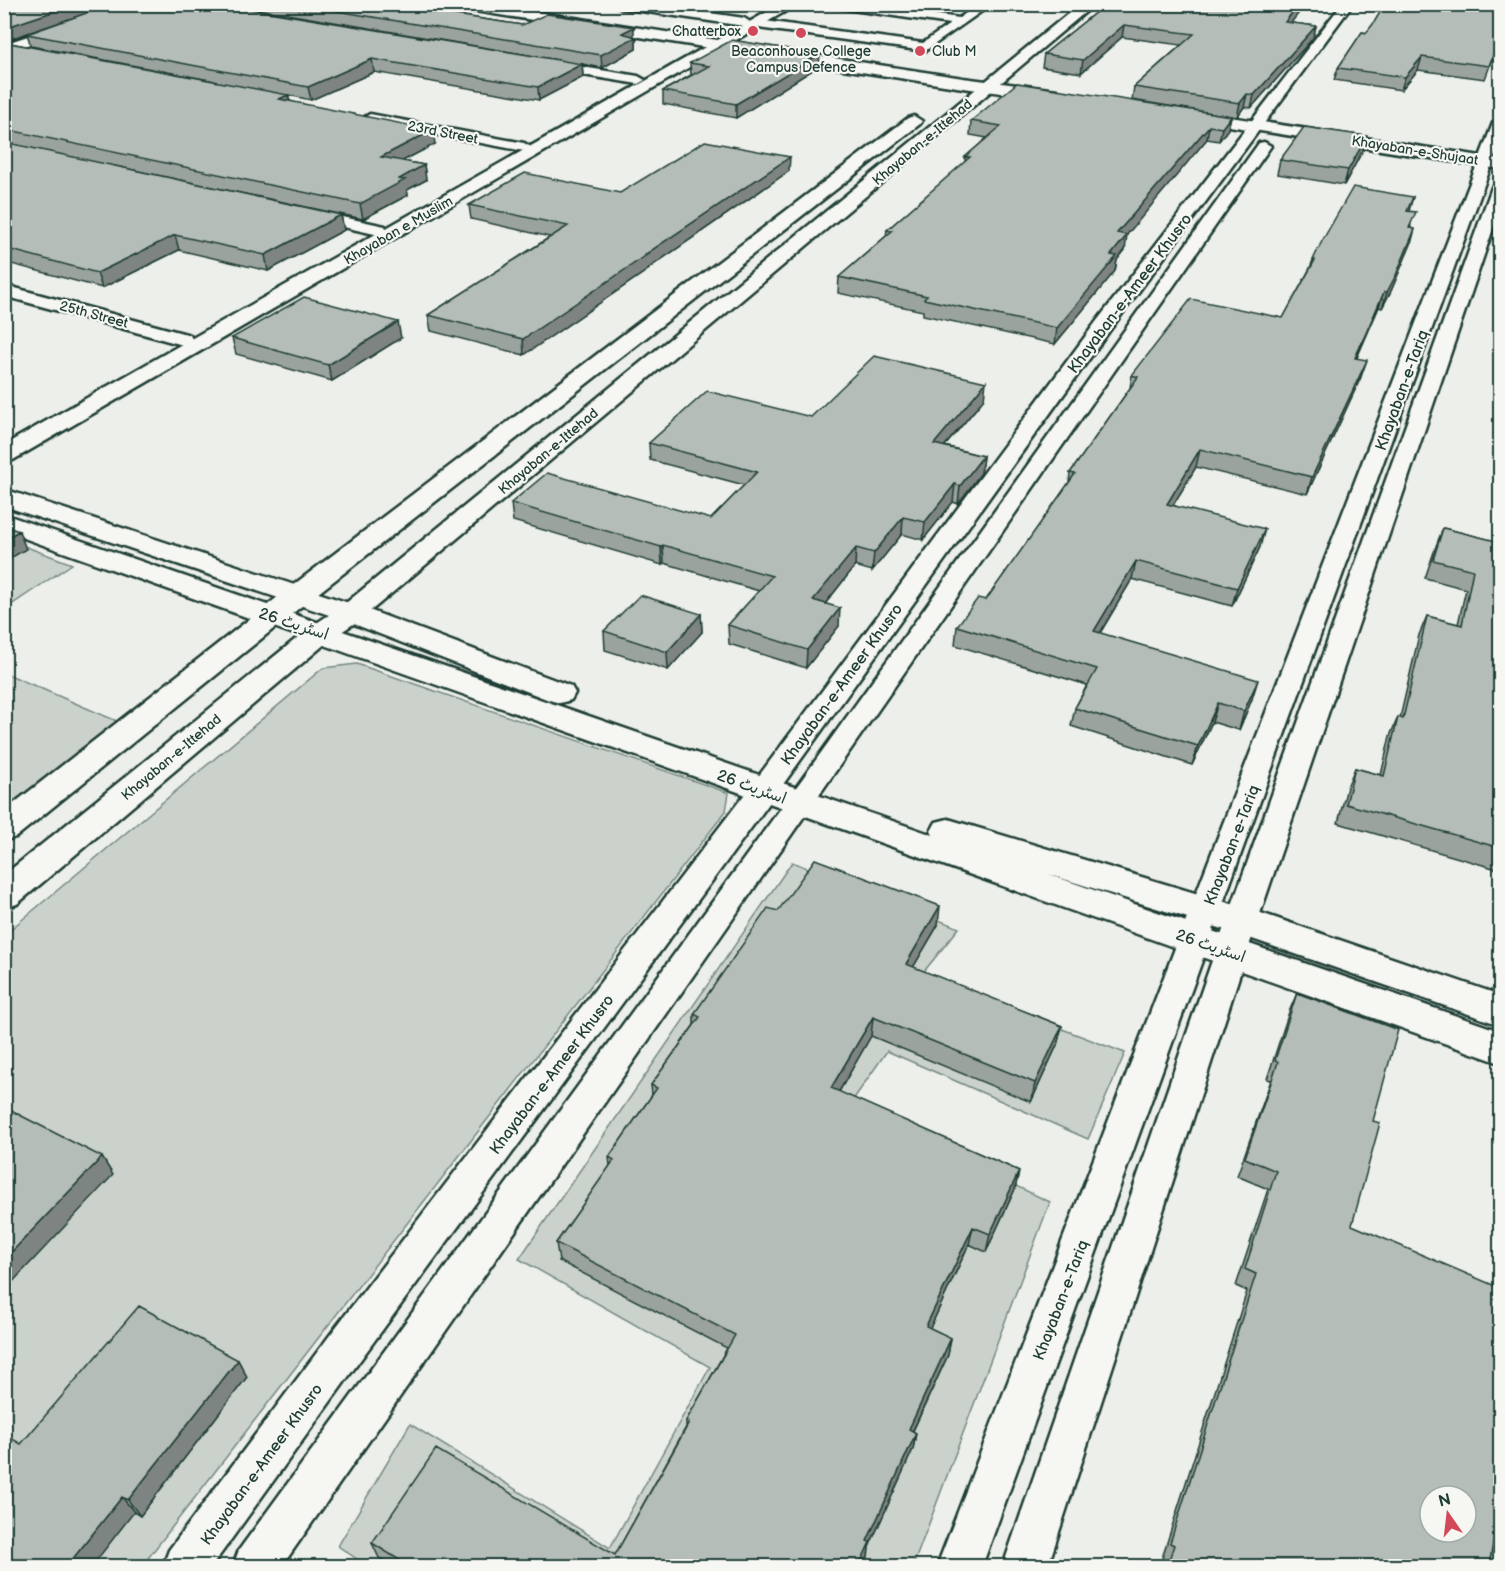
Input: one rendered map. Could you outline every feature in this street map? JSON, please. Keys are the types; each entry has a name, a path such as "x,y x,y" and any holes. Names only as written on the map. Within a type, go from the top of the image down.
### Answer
{"main road":[{"path":"6,46 116,4"},
{"path":"6,46 138,4"},
{"path":"456,4 1079,98"},
{"path":"492,4 716,42"},
{"name":"Khayaban e Muslim","path":"4,454 716,42 760,13 792,4"},
{"name":"Khayaban-e-Ittehad","path":"4,895 322,632 351,613 979,83 1087,6"},
{"name":"Khayaban e Muslim","path":"4,437 379,230 460,189 524,147 638,80 716,42"},
{"name":"Khayaban-e-Ittehad","path":"4,829 298,595 930,109"},
{"name":"Khayaban-e-Shujaat","path":"1174,113 1266,127 1496,171"},
{"name":"اسٹریٹ 26","path":"4,497 351,613 769,783"},
{"name":"اسٹریٹ 26","path":"4,522 272,616 805,796 1201,925 1242,921 1500,1010"},
{"name":"اسٹریٹ 26","path":"1201,925 1231,952 1500,1047"}],"street":[{"path":"620,4 760,13 925,47 987,4"},
{"path":"838,4 961,22"},
{"name":"Khayaban-e-Ameer Khusro","path":"255,1566 1145,315 1348,4"},
{"name":"Khayaban-e-Ameer Khusro","path":"185,1566 769,783 1116,309 1365,4"},
{"path":"1059,6 1087,6"},
{"path":"6,46 32,52"},
{"path":"534,63 638,80"},
{"name":"23rd Street","path":"360,116 524,147"},
{"name":"Khayaban-e-Tariq","path":"959,1566 1201,925 1350,570 1496,171 1500,123"},
{"path":"285,209 379,230"},
{"name":"25th Street","path":"4,290 183,339"},
{"path":"1126,302 1145,315 1137,321 1126,316 1113,316 1116,309 1126,302"},
{"name":"Khayaban-e-Tariq","path":"1025,1566 1242,921 1350,570"}],"shaded area":[{"path":"5,539 72,564 5,609"},
{"path":"357,664 729,793 726,811 142,1566 5,1566 5,934 323,668"},
{"path":"5,673 119,722 5,813"},
{"path":"792,862 959,928 921,975 1125,1053 1088,1139 887,1051 848,1107 1050,1202 913,1566 367,1566 338,1546 410,1424 610,1548 710,1367 519,1259"}],"building":[{"path":"4,4 76,4 4,28"},
{"path":"112,4 220,4 582,64 538,87 372,59 308,87 27,34"},
{"path":"295,4 408,4 403,7 522,25 547,14 634,27 622,33 636,37 601,55"},
{"path":"1106,4 1299,4 1285,22 1316,26 1254,95 1247,94 1240,103 1134,87 1194,34 1124,25 1083,60 1044,54"},
{"path":"1385,4 1500,4 1500,48 1496,47 1489,66 1422,57 1405,77 1338,68 1362,32 1366,33 1373,24"},
{"path":"732,40 820,54 736,104 663,91 709,66 690,63"},
{"path":"4,42 288,95 279,99 433,130 381,157 424,165 399,179 405,180 360,204 4,129"},
{"path":"1017,83 1231,116 1222,128 1209,126 1117,233 1127,235 1111,255 1117,256 1057,328 924,299 927,296 839,277 892,231 887,230 970,157 965,157 1001,126 971,121"},
{"path":"1304,127 1367,136 1348,170 1280,160"},
{"path":"705,141 790,157 523,339 428,315 568,226 469,205 525,173 620,193"},
{"path":"4,142 341,215 265,255 175,235 97,273 4,248"},
{"path":"1353,187 1413,197 1407,211 1416,212 1409,228 1415,229 1396,275 1387,292 1384,292 1355,358 1367,360 1312,477 1200,449 1167,504 1265,529 1237,588 1136,561 1094,631 1258,680 1244,711 1218,703 1198,746 1075,708 1097,669 957,626 978,598 986,600 1075,474 1070,473 1138,377 1132,375 1191,299 1283,318 1315,260 1313,260 1321,243"},
{"path":"304,297 398,322 328,365 232,338"},
{"path":"874,356 986,382 934,444 983,456 960,486 955,484 925,522 903,517 874,553 856,548 813,600 840,608 807,650 728,625 772,576 663,545 661,547 511,503 547,473 711,519 757,472 649,443 707,391 811,417"},
{"path":"4,526 19,531 4,539"},
{"path":"1443,528 1500,542 1500,848 1346,804 1355,768 1384,776 1398,717 1403,719 1427,616 1462,625 1473,570 1433,560"},
{"path":"640,595 701,614 667,652 604,631"},
{"path":"815,859 940,906 906,964 1062,1026 1035,1083 873,1017 831,1088 1019,1171 990,1234 973,1227 926,1326 951,1338 909,1429 916,1433 867,1541 870,1542 859,1566 409,1566 372,1543 436,1449 615,1555 689,1423 686,1421 735,1335 556,1243 614,1160 609,1157 657,1088 651,1085 700,1017 694,1014 768,908 778,911"},
{"path":"1297,993 1398,1030 1373,1121 1380,1123 1352,1225 1500,1288 1500,1525 1499,1534 1495,1532 1489,1566 1167,1566 1174,1545 1170,1543 1256,1274 1245,1269 1276,1171 1245,1158 1278,1062 1275,1060"},
{"path":"4,1107 102,1157 4,1260"},
{"path":"139,1306 238,1360 128,1500 122,1497 67,1566 4,1566 4,1434 21,1444"}],"place":[{"name":"Chatterbox","path":"753,31"},
{"name":"Beaconhouse College Campus Defence","path":"801,33"},
{"name":"Club M","path":"920,51"}]}
